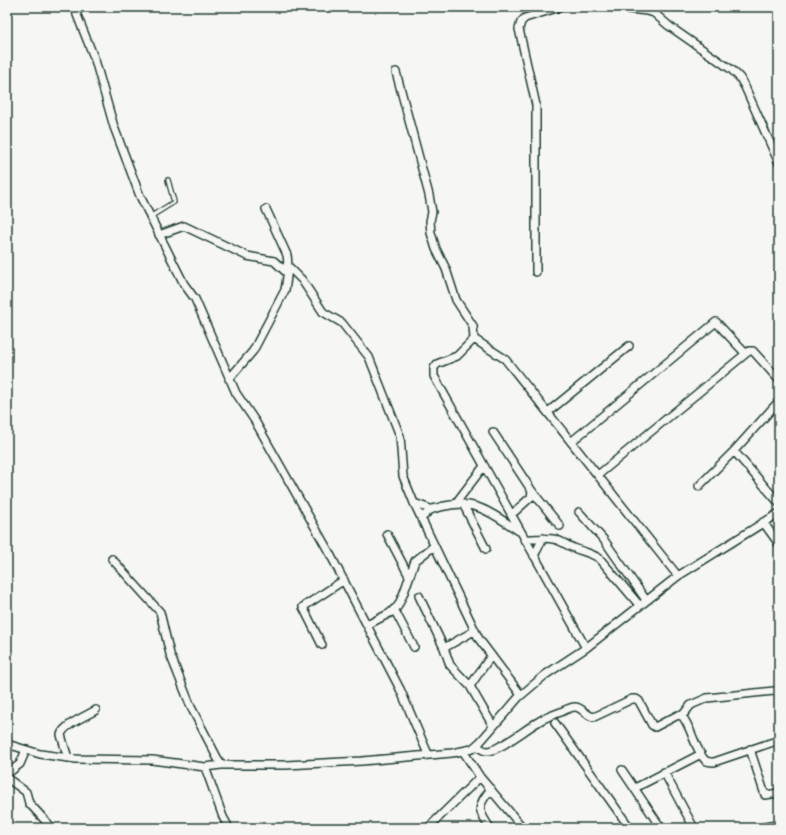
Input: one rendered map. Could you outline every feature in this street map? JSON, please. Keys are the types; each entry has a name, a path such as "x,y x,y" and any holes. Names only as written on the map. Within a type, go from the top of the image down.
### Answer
{"street":[{"path":"76,7 95,60 114,127 140,196 184,284 199,309 236,393 255,422 344,580 400,689 428,754"},
{"path":"536,272 536,104 519,29 521,22 525,18 560,7"},
{"path":"610,7 654,13 669,26 732,70 740,78 745,87 779,163"},
{"path":"396,72 429,196 432,212 430,222 431,233 436,250 446,269 456,300 473,326 474,339 457,356 437,364 434,368 434,376 522,536 586,648"},
{"path":"229,378 253,351 285,290 288,265 287,255 266,209"},
{"path":"159,235 182,226 186,227 247,256 274,261 287,273"},
{"path":"288,265 304,283 323,312 342,323 369,357 400,436 403,476 421,519 474,631 521,695"},
{"path":"571,442 716,322 745,354"},
{"path":"474,339 505,359 678,576"},
{"path":"548,412 629,346"},
{"path":"598,475 749,351 753,351 779,380"},
{"path":"699,486 734,451 779,401"},
{"path":"492,432 532,491 560,526"},
{"path":"734,451 779,503"},
{"path":"455,504 484,466"},
{"path":"511,515 531,497 532,491"},
{"path":"414,503 430,509 455,504 478,507 491,513 522,536 535,540 543,538 555,539 572,548 594,554 640,606"},
{"path":"463,504 486,549"},
{"path":"421,519 430,509"},
{"path":"579,512 604,540 646,600"},
{"path":"7,744 40,754 68,758 152,760 205,767 221,765 286,765 362,761 472,749 521,695 545,675 586,648 678,576 779,513"},
{"path":"763,522 779,544"},
{"path":"387,534 409,576"},
{"path":"534,556 543,538"},
{"path":"367,625 390,613 398,606 415,561 434,546"},
{"path":"112,559 160,612 170,654 191,707 221,765"},
{"path":"322,645 303,607 344,580"},
{"path":"419,596 444,648 450,665 470,686 494,726"},
{"path":"394,609 414,647"},
{"path":"444,648 474,631"},
{"path":"470,686 491,656"},
{"path":"682,716 691,705 707,698 774,691 779,692"},
{"path":"476,746 483,750 491,750 502,745 540,720 576,707 589,716 594,717 632,699 636,699 639,701 652,725 655,727 678,715 682,716"},
{"path":"68,758 61,735 62,732 96,710"},
{"path":"682,716 701,754 705,760 710,762 714,762 779,740"},
{"path":"555,723 630,828"},
{"path":"750,749 765,795 779,793"},
{"path":"7,774 20,764 26,750"},
{"path":"463,751 480,777 523,828"},
{"path":"635,788 701,754"},
{"path":"205,767 222,817 228,828"},
{"path":"622,770 661,828"},
{"path":"664,772 694,828"},
{"path":"428,828 480,777"},
{"path":"7,778 26,792 29,803 52,828"},
{"path":"490,828 481,814 480,807 481,801 491,789"},
{"path":"761,828 779,824"}],"lane":[{"path":"150,217 174,202 168,180"}]}
